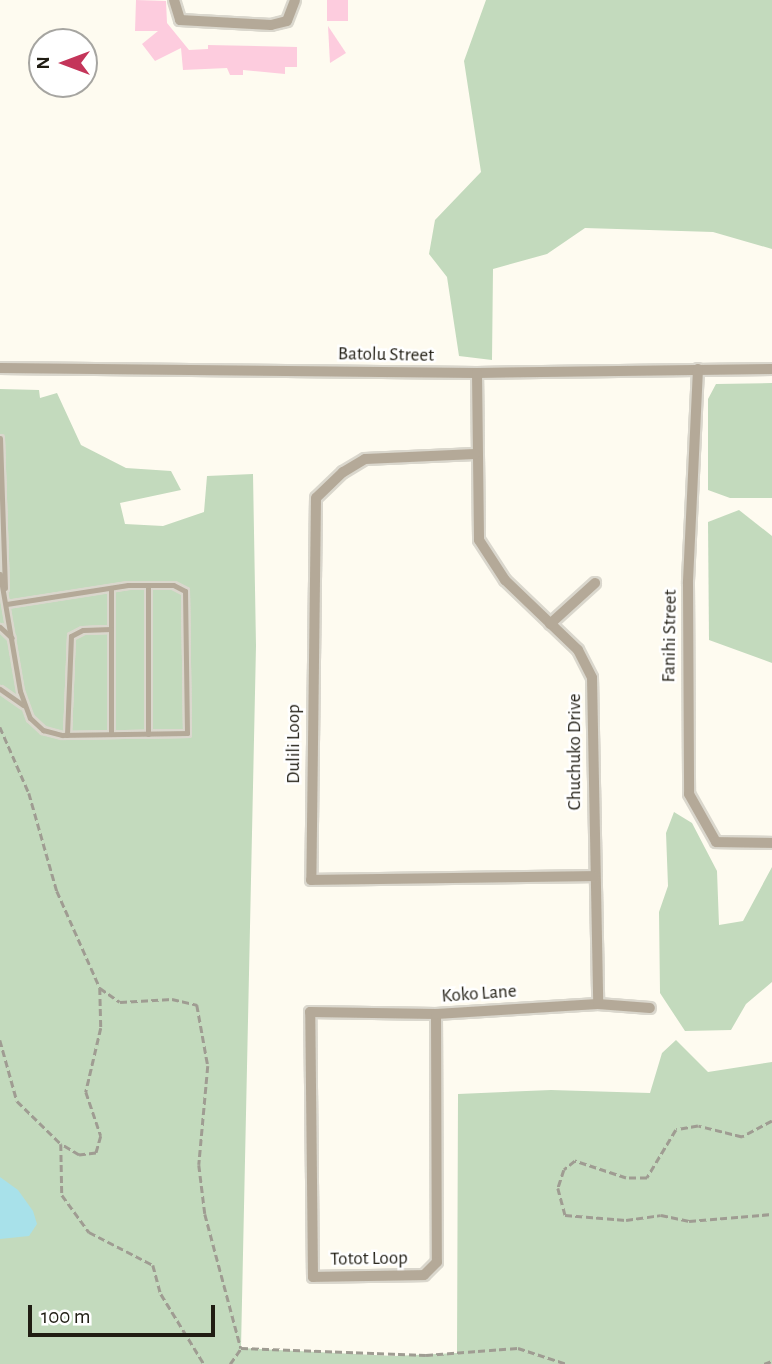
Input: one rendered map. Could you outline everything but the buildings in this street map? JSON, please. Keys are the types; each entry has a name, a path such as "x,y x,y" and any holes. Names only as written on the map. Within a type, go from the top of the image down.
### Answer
{"street":[{"path":"174,0 180,20 259,25 287,21 295,0"},
{"name":"Batolu Street","path":"4,368 477,373 772,369"},
{"name":"Fanihi Street","path":"698,369 688,584 689,794 716,842 772,843"},
{"name":"Chuchuko Drive","path":"477,373 475,454 479,540 505,580 578,650 592,678 598,1004"},
{"name":"Dulili Loop","path":"475,454 365,459 343,472 316,498 311,880 595,876"},
{"path":"550,624 595,583"},
{"name":"Koko Lane","path":"310,1012 436,1014 598,1004 650,1008"},
{"name":"Totot Loop","path":"310,1012 313,1277 424,1275 437,1262 436,1014"}],"lane":[{"path":"0,378 4,368"},
{"path":"0,438 6,612"},
{"path":"0,574 25,707"},
{"path":"0,689 25,707 43,730 68,734 187,733 185,591 173,585 148,585 6,604"},
{"path":"148,585 148,734"},
{"path":"111,588 111,734"},
{"path":"0,627 12,638"},
{"path":"68,734 71,636 83,630 111,629"}],"path":[{"path":"0,727 29,793 57,891 100,988 101,1028 86,1092 101,1136 96,1153 79,1155 61,1144 17,1101 0,1040"},
{"path":"100,988 121,1002 172,999 197,1005 208,1066 199,1165 205,1214 241,1348 230,1364"},
{"path":"772,1121 742,1137 698,1126 676,1130 647,1178 626,1178 575,1161 564,1170 558,1188 565,1215 626,1220 661,1215 689,1221 772,1214"},
{"path":"61,1144 62,1195 89,1232 153,1265 161,1294 204,1364"},
{"path":"241,1348 426,1355 518,1348 567,1364"},
{"path":"764,1364 772,1361"}],"green space":[{"path":"486,0 772,0 772,249 713,232 585,228 547,254 493,269 492,360 459,356 447,277 429,254 435,220 481,172 464,61"},
{"path":"772,383 772,498 730,498 708,490 708,399 716,384"},
{"path":"0,389 39,390 40,398 57,393 81,445 126,468 171,471 181,490 120,503 125,524 163,526 204,512 207,476 253,474 256,646 241,1348 394,1356 457,1353 458,1094 551,1090 650,1093 662,1053 676,1040 708,1072 772,1062 772,1364 0,1364"},
{"path":"739,510 772,536 772,663 709,640 708,522"},
{"path":"674,812 692,823 717,871 719,925 743,921 772,867 772,982 746,1004 731,1030 685,1031 660,993 659,912 668,886 666,833"}],"water":[{"path":"0,1177 18,1190 33,1211 37,1224 29,1236 0,1239"}]}
